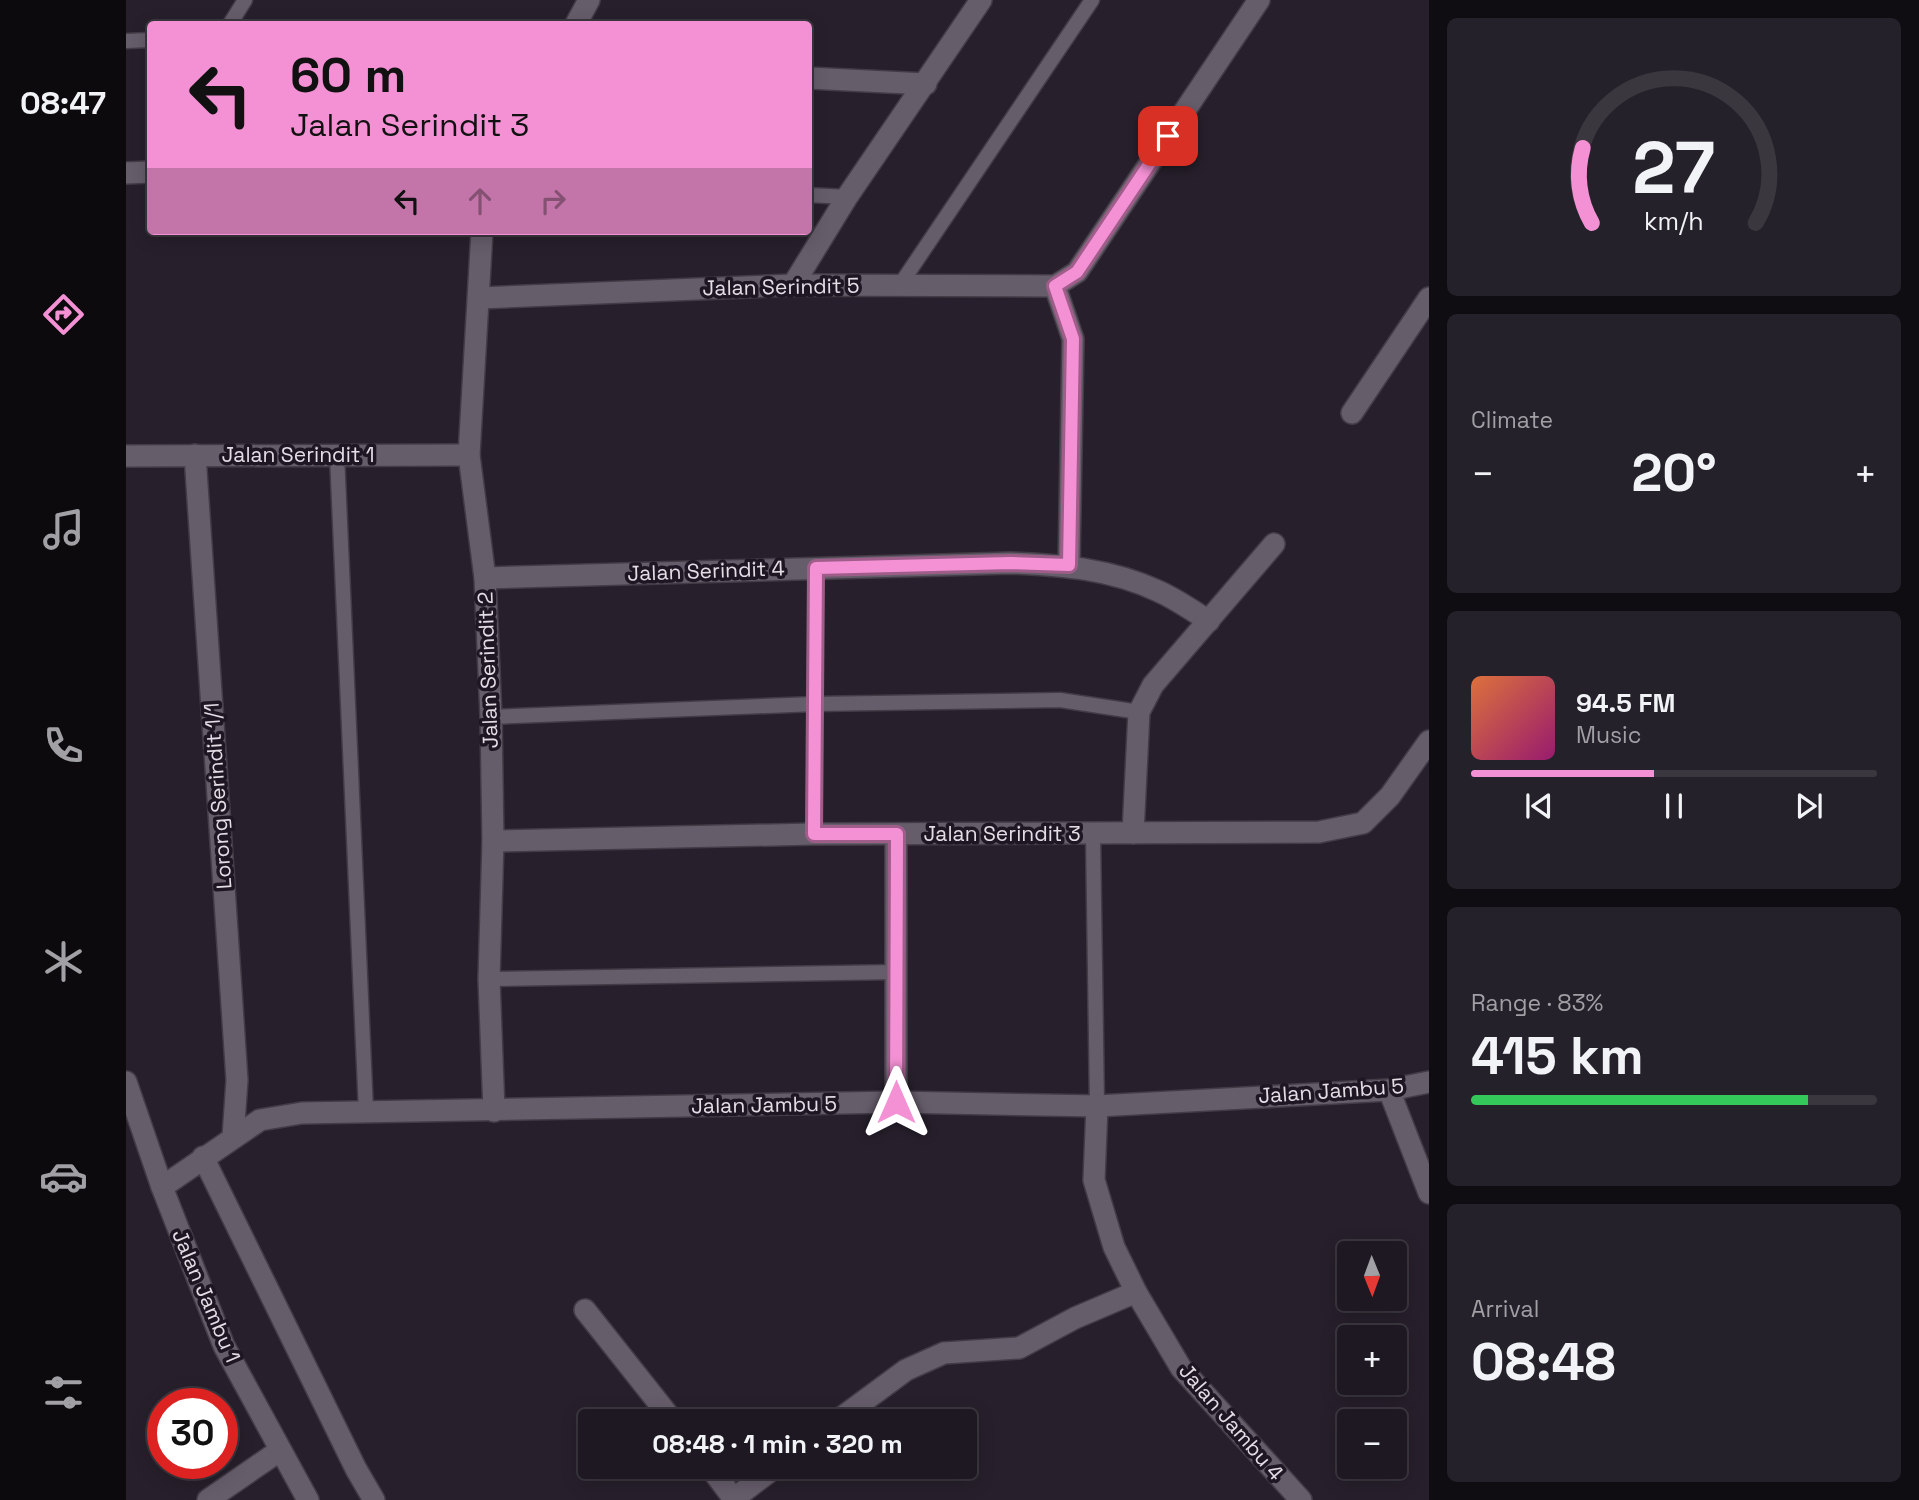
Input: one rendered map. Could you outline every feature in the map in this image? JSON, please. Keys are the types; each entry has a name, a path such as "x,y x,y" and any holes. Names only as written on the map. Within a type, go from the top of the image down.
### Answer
{"street":[{"path":"578,21 589,0"},
{"path":"793,285 847,197 981,0"},
{"path":"1069,565 1073,339 1055,286 1077,272 1258,0"},
{"path":"812,78 926,84"},
{"path":"126,173 147,171"},
{"name":"Jalan Serindit 2","path":"482,235 469,454 485,578 491,717 493,841 489,979 494,1111"},
{"name":"Jalan Serindit 5","path":"480,298 793,285 1055,286"},
{"path":"1352,413 1429,298"},
{"name":"Jalan Serindit 1","path":"126,456 469,454"},
{"name":"Lorong Serindit 1/1","path":"195,455 237,1080 233,1137"},
{"path":"1133,833 1139,712 1153,685 1274,544"},
{"name":"Jalan Serindit 4","path":"485,578 1011,563 1069,565 1113,574 1158,591 1209,621"},
{"name":"Jalan Serindit 3","path":"493,841 814,834 1319,831 1363,823 1390,796 1429,741"},
{"path":"896,1102 897,834"},
{"name":"Jalan Jambu 1","path":"126,1082 162,1187 224,1346 308,1500"},
{"name":"Jalan Jambu 5","path":"162,1187 260,1120 302,1113 896,1102 1097,1105 1389,1090 1429,1082"},
{"path":"1389,1090 1429,1193"},
{"name":"Jalan Jambu 4","path":"1097,1105 1094,1181 1114,1247 1136,1292 1181,1368 1301,1500"},
{"path":"203,1157 356,1469 374,1500"},
{"path":"853,1409 906,1370 944,1353 1019,1348 1075,1318 1136,1292"},
{"path":"585,1310 663,1409"},
{"path":"208,1500 279,1451"},
{"path":"718,1479 733,1499 760,1479"}],"lane":[{"path":"232,21 245,0"},
{"path":"900,285 1092,0"},
{"path":"126,41 147,40"},
{"path":"812,195 847,197"},
{"path":"337,456 366,1111"},
{"path":"814,834 816,568"},
{"path":"491,717 815,704 1060,700 1139,712"},
{"path":"1093,834 1097,1105"},
{"path":"489,979 897,972"}],"route":[{"path":"896,1102 897,834 814,834 816,568 1011,563 1069,565 1073,339 1055,286 1077,272 1168,136"}]}
